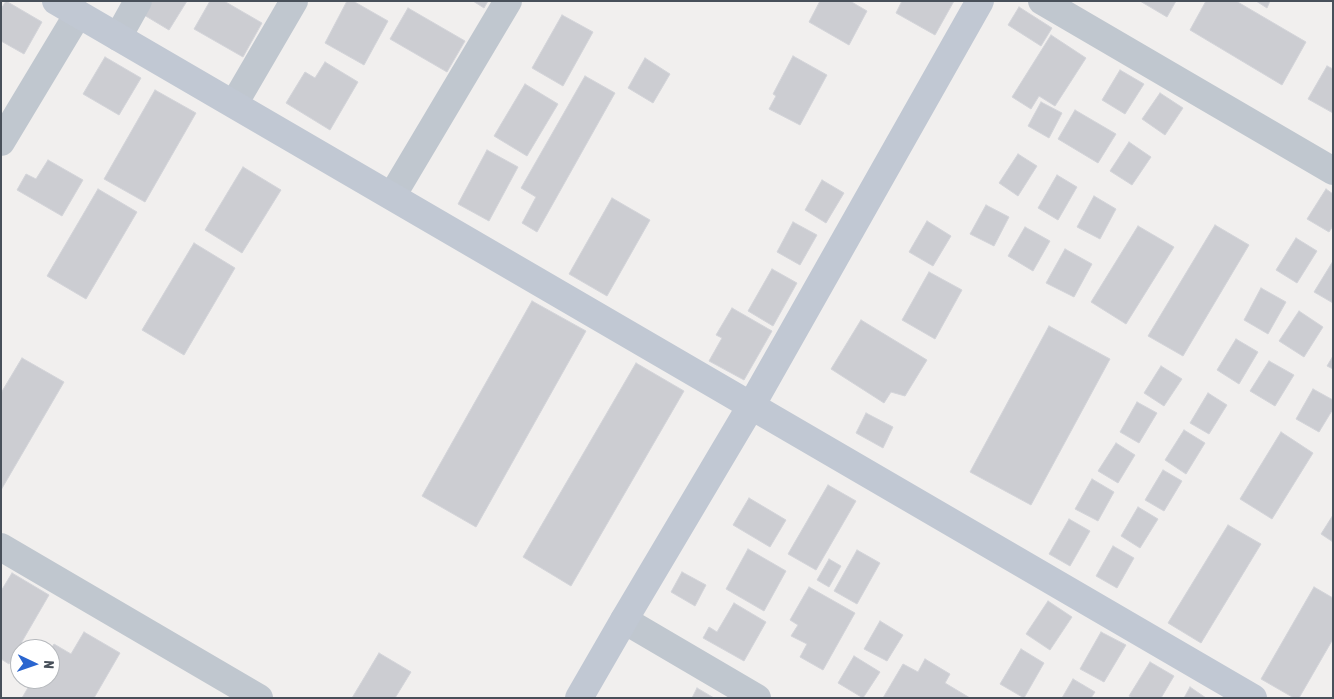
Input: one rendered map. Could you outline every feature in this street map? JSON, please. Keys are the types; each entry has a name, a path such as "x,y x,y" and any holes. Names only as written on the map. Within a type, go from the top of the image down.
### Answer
{"street":[{"path":"118,37 138,1"},
{"path":"234,104 294,1"},
{"path":"392,196 508,1"},
{"path":"579,698 751,406 980,1"},
{"path":"1042,1 1333,171"},
{"path":"1,142 67,8 1253,698"},
{"path":"1,547 259,698"},
{"path":"624,620 757,698"}],"building":[{"path":"6,1 42,22 24,54 1,41 1,9"},
{"path":"152,1 187,1 169,30 144,15"},
{"path":"210,1 224,1 262,23 243,57 194,29"},
{"path":"347,1 353,1 388,21 364,65 325,43"},
{"path":"473,1 488,1 484,8"},
{"path":"820,1 850,1 867,11 849,45 809,22"},
{"path":"902,1 954,1 935,35 896,13"},
{"path":"1140,1 1176,1 1167,17"},
{"path":"1206,1 1236,1 1306,42 1282,85 1190,30"},
{"path":"1256,1 1270,1 1267,8"},
{"path":"1019,7 1052,28 1041,46 1008,25"},
{"path":"408,8 465,41 447,72 390,39"},
{"path":"562,15 593,32 563,86 532,68"},
{"path":"1051,35 1086,58 1055,106 1039,96 1031,109 1012,97"},
{"path":"793,56 827,75 800,125 769,109 776,96 773,94"},
{"path":"105,57 141,78 119,115 83,94"},
{"path":"645,58 670,74 653,103 628,88"},
{"path":"325,62 358,82 330,130 286,103 305,72 315,78"},
{"path":"1327,66 1333,69 1333,113 1308,99"},
{"path":"1120,70 1144,84 1125,114 1102,100"},
{"path":"585,76 615,93 537,232 522,223 536,197 521,188"},
{"path":"525,84 558,104 527,156 494,136"},
{"path":"155,90 196,113 145,202 104,179"},
{"path":"1160,93 1183,108 1165,135 1142,119"},
{"path":"1041,102 1062,113 1049,138 1028,126"},
{"path":"1075,110 1116,134 1098,163 1058,139"},
{"path":"1129,142 1151,157 1132,185 1110,171"},
{"path":"487,150 518,167 489,221 458,204"},
{"path":"1018,154 1037,166 1018,196 999,183"},
{"path":"48,160 83,180 62,216 17,190 26,174 36,179"},
{"path":"243,167 281,190 242,253 205,230"},
{"path":"1057,175 1077,187 1058,220 1038,208"},
{"path":"822,180 844,193 826,223 805,210"},
{"path":"98,189 137,212 86,299 47,276"},
{"path":"1326,189 1333,194 1333,226 1329,232 1307,219"},
{"path":"1094,196 1116,209 1100,239 1077,227"},
{"path":"612,198 650,220 607,296 569,274"},
{"path":"986,205 1009,217 994,246 970,234"},
{"path":"927,221 951,236 933,266 909,252"},
{"path":"793,222 817,235 800,265 777,252"},
{"path":"1215,225 1249,245 1183,356 1148,336"},
{"path":"1138,226 1174,247 1126,324 1091,302"},
{"path":"1025,227 1050,241 1033,271 1008,256"},
{"path":"1296,238 1317,251 1297,283 1276,270"},
{"path":"194,243 235,268 184,355 142,330"},
{"path":"1065,249 1092,264 1074,297 1046,283"},
{"path":"1333,261 1333,303 1314,292"},
{"path":"772,269 797,283 773,326 748,311"},
{"path":"929,272 962,290 935,339 902,320"},
{"path":"1261,288 1286,302 1268,334 1244,320"},
{"path":"532,301 586,331 476,527 422,496"},
{"path":"732,308 772,331 744,380 709,361 722,338 716,335"},
{"path":"1299,311 1323,327 1304,357 1279,341"},
{"path":"861,320 927,360 905,396 891,392 884,403 831,369"},
{"path":"1049,326 1110,359 1031,505 970,472"},
{"path":"1236,339 1258,352 1239,384 1217,370"},
{"path":"1333,356 1333,369 1327,366"},
{"path":"22,358 64,382 1,490 1,393"},
{"path":"1269,361 1294,375 1275,406 1250,391"},
{"path":"636,363 684,391 571,586 523,557"},
{"path":"1161,366 1182,379 1164,406 1144,393"},
{"path":"1313,389 1333,400 1333,409 1319,432 1296,419"},
{"path":"1208,393 1227,405 1209,434 1190,423"},
{"path":"1137,402 1157,413 1139,443 1120,432"},
{"path":"866,413 893,427 883,448 856,433"},
{"path":"1184,430 1205,443 1186,474 1165,460"},
{"path":"1281,432 1313,453 1272,519 1240,499"},
{"path":"1116,443 1135,455 1118,483 1098,471"},
{"path":"1163,470 1182,481 1164,511 1145,500"},
{"path":"1092,479 1114,492 1098,521 1075,509"},
{"path":"828,485 856,501 816,570 788,554"},
{"path":"749,498 786,520 770,547 733,525"},
{"path":"1138,507 1158,519 1140,548 1121,536"},
{"path":"1333,515 1333,542 1321,534"},
{"path":"1069,519 1090,531 1070,566 1049,554"},
{"path":"1228,525 1261,544 1201,643 1168,623"},
{"path":"1113,546 1134,558 1117,588 1096,576"},
{"path":"748,549 786,571 764,611 726,589"},
{"path":"857,550 880,563 857,604 834,591"},
{"path":"829,559 841,566 829,587 817,580"},
{"path":"682,572 706,585 695,606 671,592"},
{"path":"12,573 49,595 23,639 10,639 9,664 1,659 1,591"},
{"path":"809,587 855,613 823,670 800,657 807,644 791,636 798,625 790,620"},
{"path":"1314,587 1333,598 1333,639 1299,698 1294,698 1261,679"},
{"path":"1048,601 1072,617 1050,650 1026,634"},
{"path":"734,603 766,622 744,661 703,638 709,627 717,632"},
{"path":"880,621 903,635 887,661 864,649"},
{"path":"84,632 120,653 94,698 22,698 27,689 60,689 60,648 71,654"},
{"path":"1101,632 1126,645 1104,682 1080,669"},
{"path":"1021,649 1044,663 1024,698 1000,684"},
{"path":"379,653 411,672 395,698 352,698"},
{"path":"854,656 880,672 863,698 838,683"},
{"path":"925,659 950,674 945,683 970,698 883,698 903,664 918,672"},
{"path":"1150,662 1174,676 1161,698 1133,698 1129,696"},
{"path":"1073,679 1095,692 1091,698 1062,698"},
{"path":"1190,687 1206,698 1184,698"},
{"path":"697,688 714,698 692,698"}]}
